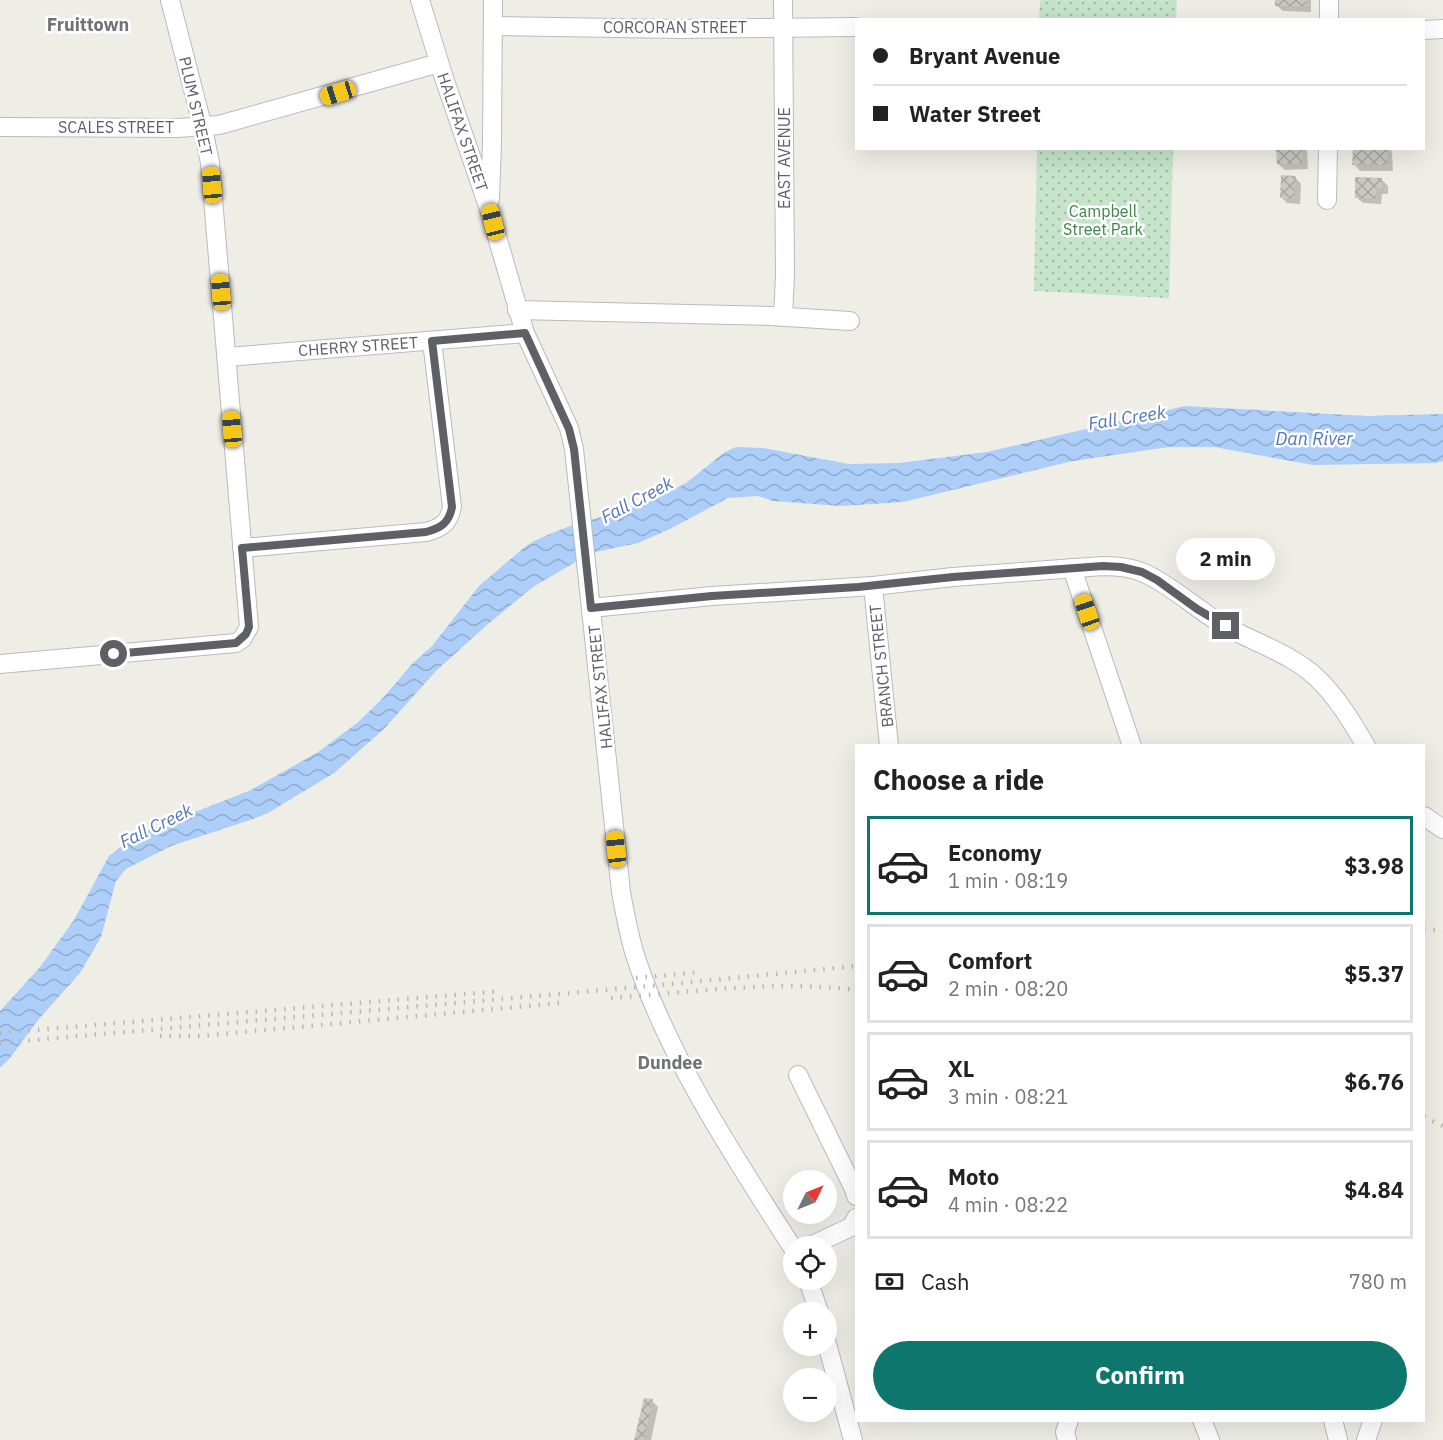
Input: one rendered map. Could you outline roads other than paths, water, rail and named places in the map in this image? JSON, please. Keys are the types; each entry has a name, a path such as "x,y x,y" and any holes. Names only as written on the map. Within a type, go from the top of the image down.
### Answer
{"street":[{"name":"PLUM STREET","path":"0,664 236,643 246,634 249,627 210,164 170,0"},
{"name":"HALIFAX STREET","path":"420,0 489,209 517,310 525,333 569,429 574,449 580,488 621,892 636,957 662,1022 697,1089 746,1176 785,1236"},
{"path":"489,209 494,0"},
{"name":"EAST AVENUE","path":"783,0 785,275 783,317"},
{"path":"1329,0 1329,18"},
{"name":"CORCORAN STREET","path":"493,26 679,29 855,27"},
{"path":"1425,30 1443,29"},
{"name":"SCALES STREET","path":"0,127 203,128 318,99 439,63"},
{"path":"1327,200 1328,150"},
{"path":"517,310 850,321"},
{"name":"CHERRY STREET","path":"227,357 525,333"},
{"path":"242,548 426,532 445,524 452,507 432,341"},
{"path":"591,608 953,577 1072,568 1121,567 1142,572 1157,580 1197,609 1297,663 1316,677 1327,689 1365,744"},
{"path":"1072,568 1131,744"},
{"name":"BRANCH STREET","path":"873,585 889,744"},
{"path":"1425,817 1443,829"},
{"path":"798,1076 855,1192"},
{"path":"832,1236 851,1227 855,1220"},
{"path":"830,1356 853,1440"},
{"path":"1067,1440 1065,1432 1068,1422"},
{"path":"1203,1422 1210,1440"},
{"path":"1334,1422 1338,1440"},
{"path":"1366,1440 1372,1422"}],"water":[{"name":"Dan River","path":"1185,406 1367,416 1443,414 1443,461 1313,465 1214,447 1169,447 1073,461 903,502 841,506 773,501 758,496 728,498 638,543 591,553 533,587 488,624 437,670 383,730 334,773 268,813 171,846 126,869 116,881 101,937 80,973 0,1068 0,1011 40,967 74,920 109,856 137,835 251,790 318,752 357,723 382,699 412,664 432,646 479,586 536,540 567,527 648,503 686,483 725,452 736,447 763,448 849,464 899,463 987,452"}],"railway":[{"path":"1425,929 1443,931"},
{"path":"0,1043 855,966"},
{"path":"636,978 701,972"},
{"path":"611,998 703,990 795,986 855,990"},
{"path":"0,1033 501,991"},
{"path":"160,1036 200,1036 560,1003"},
{"path":"1425,1117 1443,1126"}],"district":[{"name":"Fruittown","path":"88,25"},
{"name":"Dundee","path":"670,1063"}],"park label":[{"name":"Campbell Street Park","path":"1103,220"}],"water label":[{"name":"Fall Creek","path":"1127,418"},
{"name":"Fall Creek","path":"637,500"},
{"name":"Fall Creek","path":"156,826"}]}
